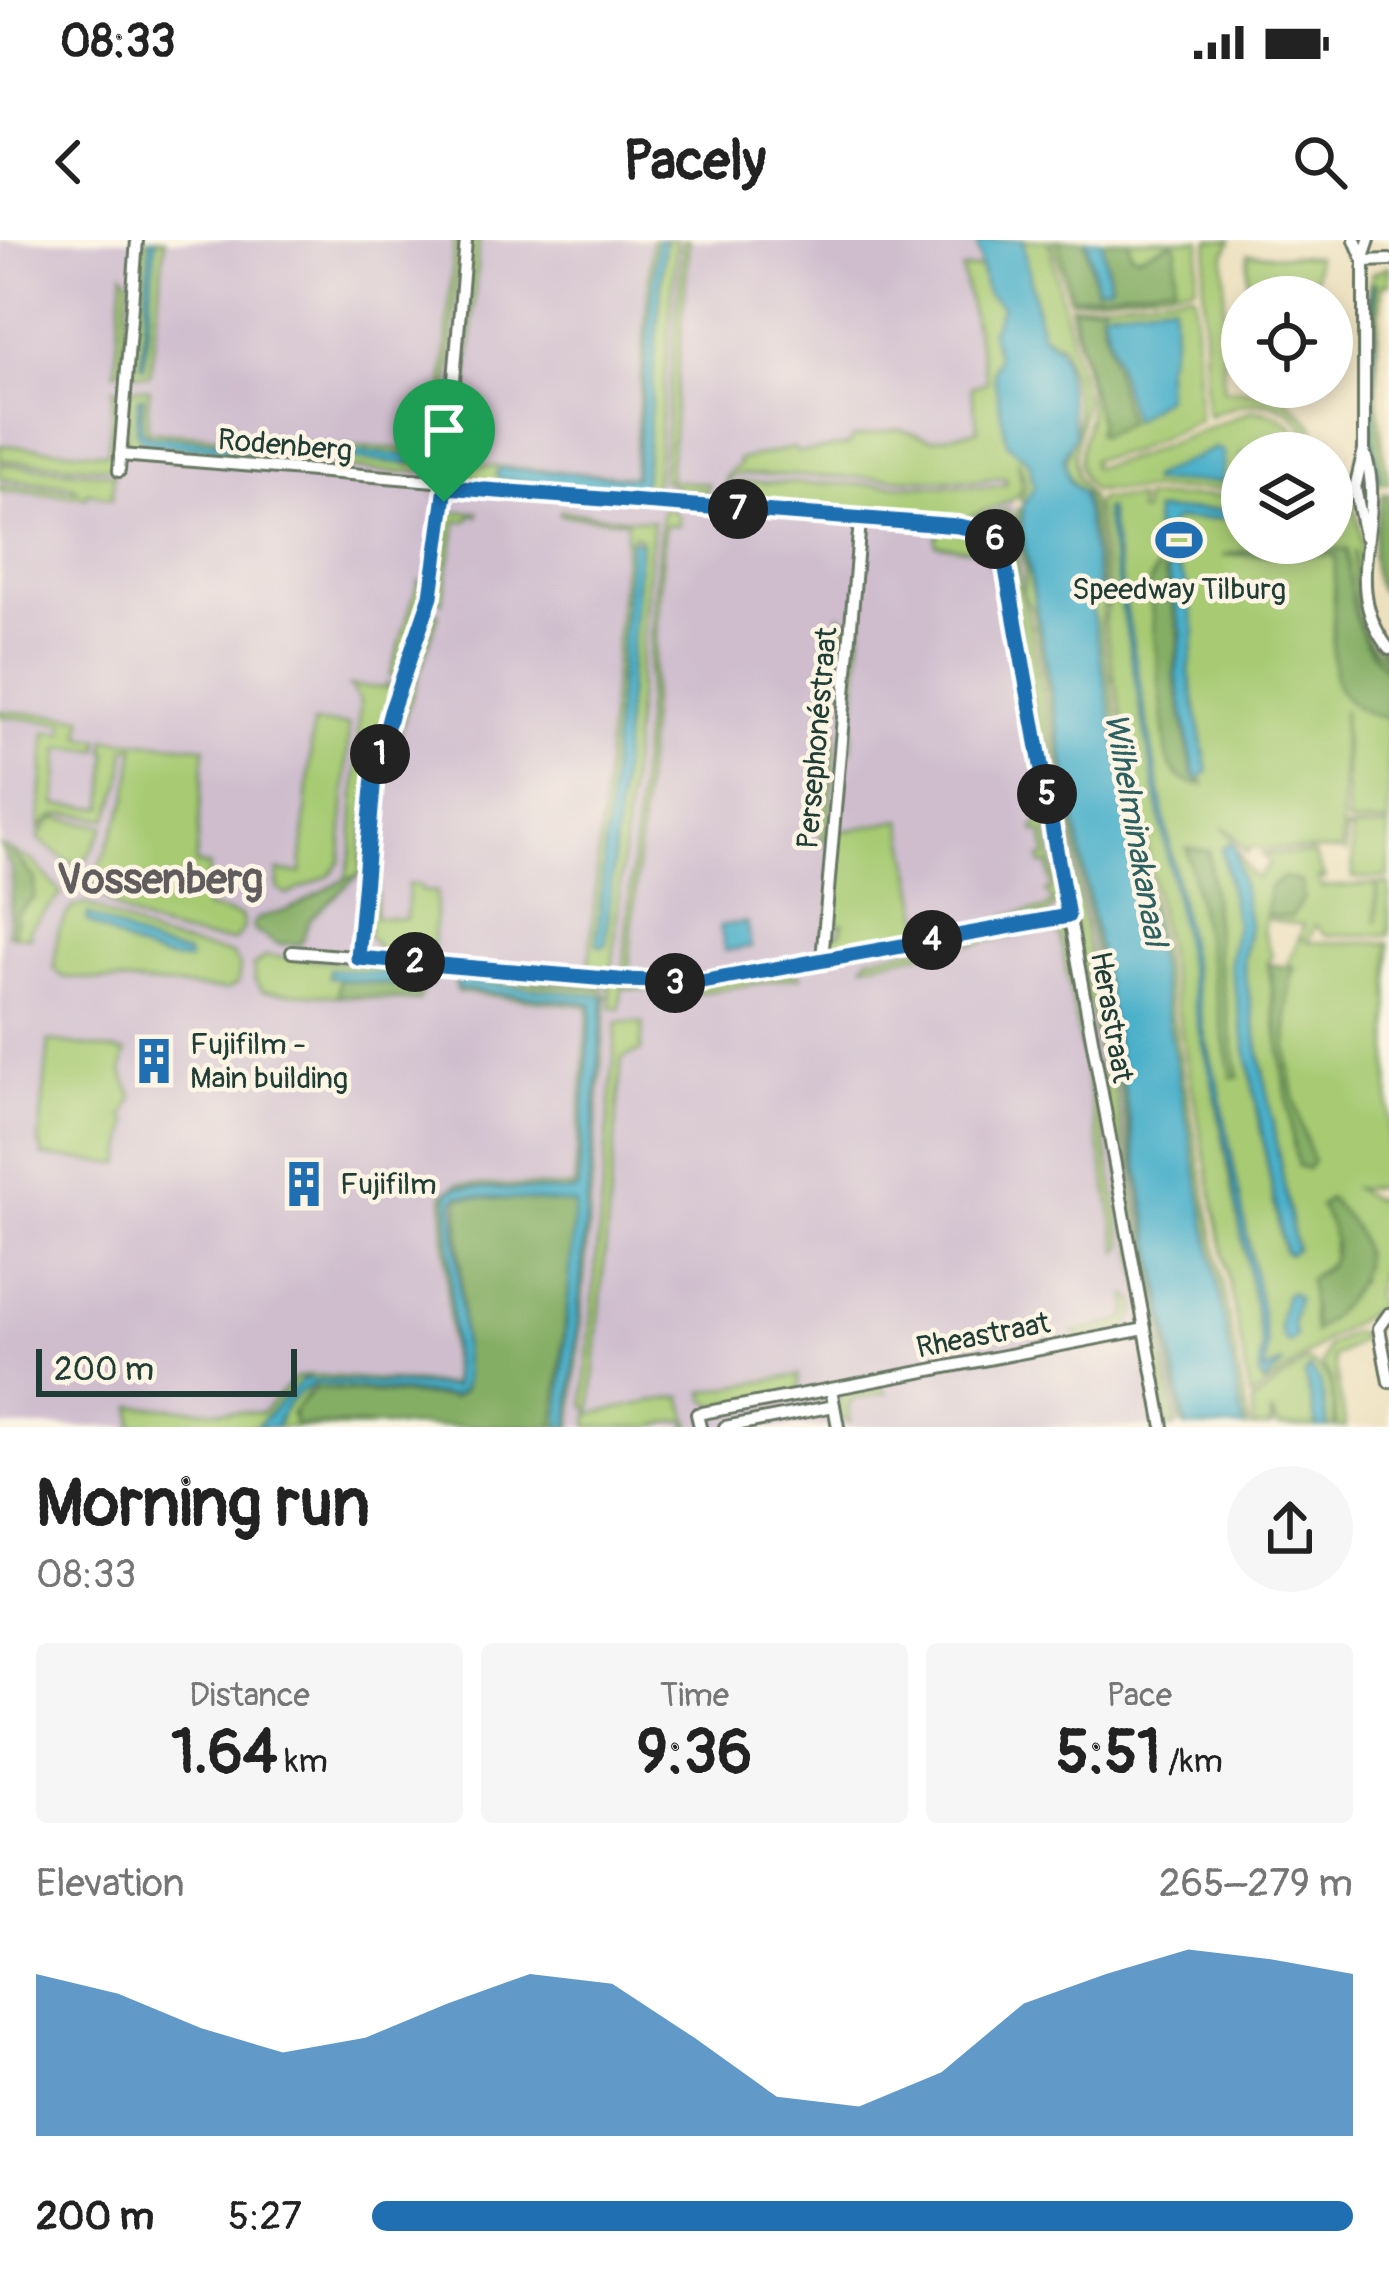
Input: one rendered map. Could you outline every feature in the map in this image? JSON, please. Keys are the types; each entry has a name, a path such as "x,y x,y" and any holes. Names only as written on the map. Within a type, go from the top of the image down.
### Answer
{"street":[{"path":"119,471 137,240"},
{"path":"358,958 374,776 431,596 446,484 466,240"},
{"path":"1355,240 1363,260"},
{"path":"1369,240 1363,260 1364,450 1374,493 1365,536 1366,601 1376,631 1389,649"},
{"path":"1363,260 1389,260"},
{"name":"Rodenberg","path":"120,455 982,530 1000,545"},
{"name":"Persephonéstraat","path":"822,960 860,521"},
{"name":"Herastraat","path":"1000,545 1163,1427"},
{"path":"292,952 680,983 1068,916"},
{"path":"1389,1314 1379,1328 1389,1382"},
{"name":"Rheastraat","path":"700,1427 697,1414 1144,1329"},
{"path":"831,1388 838,1427"},
{"path":"725,1427 834,1406"}],"shaded area":[{"path":"0,240 974,240 1035,668 1096,931 1180,1427 0,1427"}],"green space":[{"path":"141,240 150,240 144,367 156,240 165,240 150,375 137,374 131,367"},
{"path":"454,240 460,240 448,398 442,403"},
{"path":"472,240 479,240 466,406 460,399"},
{"path":"652,240 657,240 635,478 497,471 496,476 643,491 665,240 677,240 654,498 487,486 468,477 458,456 458,426 465,420 462,464 633,477"},
{"path":"683,240 689,240 669,480 708,484 707,492 681,489 662,480"},
{"path":"1023,240 1048,240 1085,400 1074,457 1077,476 1090,497 1106,592 1100,625 1249,1427 1244,1427 1091,605 1102,587 1085,495 1066,466 1077,421 1074,393 1063,346 1041,334"},
{"path":"1052,240 1058,240 1073,297 1096,293 1084,240 1099,293 1175,284 1131,253 1129,240 1201,240 1195,286 1069,300"},
{"path":"1058,240 1084,240 1097,293 1097,287 1111,283 1102,240 1129,240 1131,253 1138,256 1173,242 1177,247 1175,284 1072,297"},
{"path":"1209,240 1231,240 1221,276 1221,408 1232,408 1209,416 1206,410 1203,283"},
{"path":"1248,254 1316,257 1316,276 1247,276"},
{"path":"1389,266 1389,284 1382,285 1377,360 1378,410 1389,483 1376,483 1369,437 1366,348 1372,273","holes":["1376,282 1374,439 1381,481 1371,438 1371,303"]},
{"path":"980,267 986,293 1002,306 991,331 997,357 994,365 1013,448 1030,463 1034,487 1024,503 1020,500 1026,484 1018,459 1018,495 959,523 736,505 734,486 739,482 987,487 1006,485 1006,477 974,481 738,474 730,478 723,493 727,475 740,464 738,460 794,448 798,453 849,445 851,438 898,429 932,439 978,430 971,387 987,382 962,270"},
{"path":"123,273 129,280 122,369 115,372"},
{"path":"1192,292 1199,420 1131,452 1092,460 1093,468 1133,458 1253,410 1272,413 1296,432 1221,432 1221,489 1093,491 1080,461 1088,421 1085,371 1069,305","holes":["1103,303 1099,310 1127,422 1097,432 1099,422 1073,306"]},
{"path":"1105,303 1100,310 1127,423 1101,436 1072,307"},
{"path":"114,387 120,391 114,468 0,460 0,445 108,453"},
{"path":"136,388 149,389 147,431 332,446 331,461 323,466 135,451 126,439 129,394","holes":["138,398 144,399 141,430 147,436 325,450 326,454 324,458 144,444 136,433"]},
{"path":"1296,408 1315,432 1305,432 1286,409"},
{"path":"439,418 446,424 442,456 432,470 345,468 339,462 339,447 436,449"},
{"path":"0,464 114,474 112,499 88,492 86,497 0,491 0,485 77,490 71,485 0,479"},
{"path":"1382,494 1389,494 1382,592 1373,559"},
{"path":"1221,496 1221,509 1156,511 1173,520 1221,519 1221,564 1336,564 1336,682 1350,702 1389,718 1389,823 1348,824 1343,709 1342,851 1248,848 1247,853 1222,827 1256,879 1270,864 1262,854 1314,854 1325,879 1318,878 1321,887 1376,884 1376,924 1378,884 1389,884 1389,935 1326,935 1315,925 1308,942 1389,943 1389,1187 1354,1188 1374,1200 1389,1194 1389,1237 1375,1296 1379,1307 1251,1398 1104,623 1110,591 1095,504 1099,499 1138,498 1138,512 1143,512 1143,498","holes":["1108,509 1205,1037 1261,1308 1267,1345 1265,1372 1280,1363 1264,1384 1262,1344 1104,514","1172,560 1164,570 1179,637 1174,674 1193,776 1203,780 1195,784 1177,776 1151,578 1160,563","1180,567 1195,631 1189,672 1208,772 1195,775 1176,673 1182,634 1168,571","1187,848 1209,851 1217,953 1238,1077 1232,1078","1222,849 1249,934 1243,962 1296,1248 1288,1254 1283,1251 1230,962 1236,924","1284,877 1301,883 1303,899 1291,917 1266,915 1269,888","1265,919 1304,925 1303,939 1299,938 1287,965 1295,967 1284,1013 1284,1038 1298,1115 1313,1161 1307,1169 1298,1166 1294,1148 1267,963 1272,955 1263,931","1333,1201 1363,1253 1359,1283 1309,1279 1332,1261 1334,1230 1320,1207"]},
{"path":"1353,499 1360,530 1362,606 1389,661 1366,623 1358,595 1354,550 1357,607 1368,640 1389,673 1361,631 1349,585"},
{"path":"1024,507 1019,519 1184,1427 1032,612 1023,594 1025,572 1015,517"},
{"path":"662,509 673,510 679,525 665,525 629,969 623,974"},
{"path":"1008,510 1176,1427 1167,1427 1005,546 997,531 978,517"},
{"path":"560,511 653,521 612,973 593,972 589,967 627,521 560,515","holes":["634,534 641,540 597,944 630,540"]},
{"path":"452,512 478,512 478,516 473,513 467,521 457,521 442,602 436,598"},
{"path":"943,530 983,540 998,561 993,568 986,552 936,544"},
{"path":"1171,557 1164,570 1179,637 1174,674 1193,776 1203,784 1180,777 1167,757 1149,585 1160,563"},
{"path":"1335,564 1348,564 1360,631 1389,673 1389,718 1357,708 1344,696 1334,672"},
{"path":"419,580 427,584 397,676 390,676"},
{"path":"435,612 439,613 391,759 387,758 399,706"},
{"path":"863,613 851,749 845,742 857,616"},
{"path":"840,615 847,621 839,707 832,712"},
{"path":"387,683 392,689 368,782 359,875 345,878 352,853 360,701 349,686 385,688"},
{"path":"0,711 83,717 81,737 100,739 99,750 60,748 56,805 104,808 106,739 205,747 196,864 209,866 205,908 241,916 244,928 234,941 175,933 136,919 104,896 93,881 128,797 135,747 126,748 122,782 108,819 61,815 39,830 46,732 64,733 65,723 0,716"},
{"path":"313,723 349,725 341,860 330,875 287,895 278,889 278,871 301,873"},
{"path":"832,723 837,729 828,837 820,843"},
{"path":"389,769 375,917 406,919 408,884 437,892 432,957 380,950 368,935 383,770"},
{"path":"1040,816 1046,820 1059,902 1046,915 1012,921 1006,916 1044,909 1053,901 1046,891 1052,889 1048,864 1041,865 1040,858 1046,856 1042,832 1035,832 1034,826 1040,824"},
{"path":"58,818 105,826 86,860 69,863 38,839 49,822"},
{"path":"902,820 924,931 916,939 844,951 829,934 840,934 843,923 830,927 838,832"},
{"path":"1389,827 1389,878 1353,878 1352,831 1346,831"},
{"path":"0,846 35,878 34,898 17,913 14,935 8,934 11,868"},
{"path":"1187,848 1209,851 1217,953 1239,1077 1232,1078"},
{"path":"8,849 33,861 62,894 30,928 30,937 14,935 17,913 34,898 27,867"},
{"path":"359,875 310,919 301,944 278,944 254,931 253,923 261,917 289,909"},
{"path":"1284,877 1301,882 1303,899 1291,917 1266,915 1269,888"},
{"path":"87,904 159,939 232,954 240,966 238,983 227,990 63,977 54,969 58,930 72,907"},
{"path":"1049,924 1060,927 1068,939 1124,1245 1119,1252 1060,936 1048,930 971,944 976,937"},
{"path":"956,941 963,946 864,964 868,957"},
{"path":"266,956 679,988 794,971 801,976 692,994 622,988 620,1009 612,1008 610,987 387,969 429,975 430,987 339,981 338,996 262,991 253,966","holes":["358,972 427,977 424,986 330,978"]},
{"path":"1269,964 1293,968 1287,1041 1298,1114 1313,1161 1307,1169 1298,1166 1294,1148"},
{"path":"459,977 601,990 607,995 572,1427 604,996 459,981 458,989 588,1001 593,1006 577,1191 447,1195 455,1386 303,1379 256,1427 132,1427 133,1406 262,1413 295,1378 310,1375 452,1385 443,1194 457,1184 574,1188 589,1006 457,992"},
{"path":"339,980 424,988 419,1001 338,996"},
{"path":"617,1022 643,1023 641,1051 622,1058 591,1412 584,1404"},
{"path":"49,1041 126,1052 122,1071 133,1097 124,1118 129,1122 122,1164 43,1156 39,1141"},
{"path":"459,1195 575,1204 559,1427 554,1427 574,1205 459,1197 455,1200 467,1379 464,1391 453,1398 311,1388 291,1414 294,1425 371,1427 276,1427 291,1401 316,1384 453,1396 460,1392 465,1380 454,1201"},
{"path":"459,1197 572,1203 577,1212 554,1427 294,1425 294,1410 316,1389 453,1398 464,1390"},
{"path":"1328,1198 1358,1235 1362,1268 1346,1300 1314,1332 1309,1279 1328,1265 1334,1248 1331,1228 1320,1207"},
{"path":"1127,1295 1135,1300 1137,1311 1126,1329 1082,1338 1074,1333 1122,1321 1129,1312"},
{"path":"1353,1332 1366,1336 1333,1358 1346,1427 1337,1427 1331,1380 1322,1364 1328,1346"},
{"path":"1306,1361 1327,1378 1335,1427 1328,1427 1320,1381 1305,1375 1317,1427 1278,1427 1272,1412 1273,1427 1270,1412 1270,1427 1253,1427 1252,1403"},
{"path":"799,1375 795,1391 716,1406 704,1392"},
{"path":"878,1385 887,1393 853,1399 848,1407 850,1422 840,1417 839,1400 845,1393"},
{"path":"682,1396 691,1427 685,1420 647,1427 588,1427 589,1414"}],"water":[{"path":"150,240 156,240 144,367 141,365"},
{"path":"657,240 665,240 643,491 499,479 496,473 501,468 635,478"},
{"path":"976,240 1023,240 1041,334 1058,346 1063,358 1075,435 1064,457 1069,481 1082,493 1099,590 1091,604 1244,1427 1186,1427 1022,530 1023,504 1034,487 1029,462 1007,443 993,372 997,357 991,331 1002,306 986,293"},
{"path":"1087,240 1102,240 1110,286 1097,287"},
{"path":"1374,281 1374,439 1381,481 1371,440 1368,382"},
{"path":"1173,302 1166,396 1132,421 1103,313 1105,309"},
{"path":"142,396 141,430 147,436 325,450 325,458 144,444 136,433 138,398"},
{"path":"1215,448 1221,451 1221,482 1151,482 1152,477"},
{"path":"344,452 418,455 422,459 411,464 345,459"},
{"path":"1104,509 1108,509 1205,1037 1261,1308 1267,1345 1265,1372 1284,1363 1264,1384 1262,1344"},
{"path":"1221,509 1221,519 1174,520 1164,532 1154,531 1155,511"},
{"path":"630,541 641,542 606,945 601,947 597,944"},
{"path":"1175,564 1185,580 1195,631 1189,672 1208,772 1199,778 1176,673 1182,634 1168,571"},
{"path":"1230,843 1235,846 1249,924 1243,962 1296,1249 1288,1254 1230,963 1236,924 1222,848"},
{"path":"88,914 156,947 187,954 189,960 163,958 136,948 87,921"},
{"path":"746,922 751,947 725,951 720,926"},
{"path":"330,969 428,977 427,987 329,978"},
{"path":"458,981 604,996 569,1427 559,1427 575,1204 459,1195 454,1201 462,1390 453,1396 316,1384 291,1401 276,1427 256,1427 303,1379 454,1387 448,1193 457,1187 578,1189 592,1003 457,989"},
{"path":"1290,1292 1298,1298 1293,1323 1296,1337 1289,1344 1280,1322 1285,1295"},
{"path":"1310,1368 1320,1381 1328,1427 1317,1427 1305,1375"}],"place":[{"name":"Speedway Tilburg","path":"1179,540"},
{"name":"Fujifilm - Main building","path":"154,1061"},
{"name":"Fujifilm","path":"304,1184"}],"district":[{"name":"Vossenberg","path":"160,878"}],"route":[{"path":"446,487 958,526 992,536 1004,558 1068,916 702,982 619,980 358,958 374,776 431,596 444,502 446,487"}],"water label":[{"name":"Wilhelminakanaal","path":"1137,829"}]}
